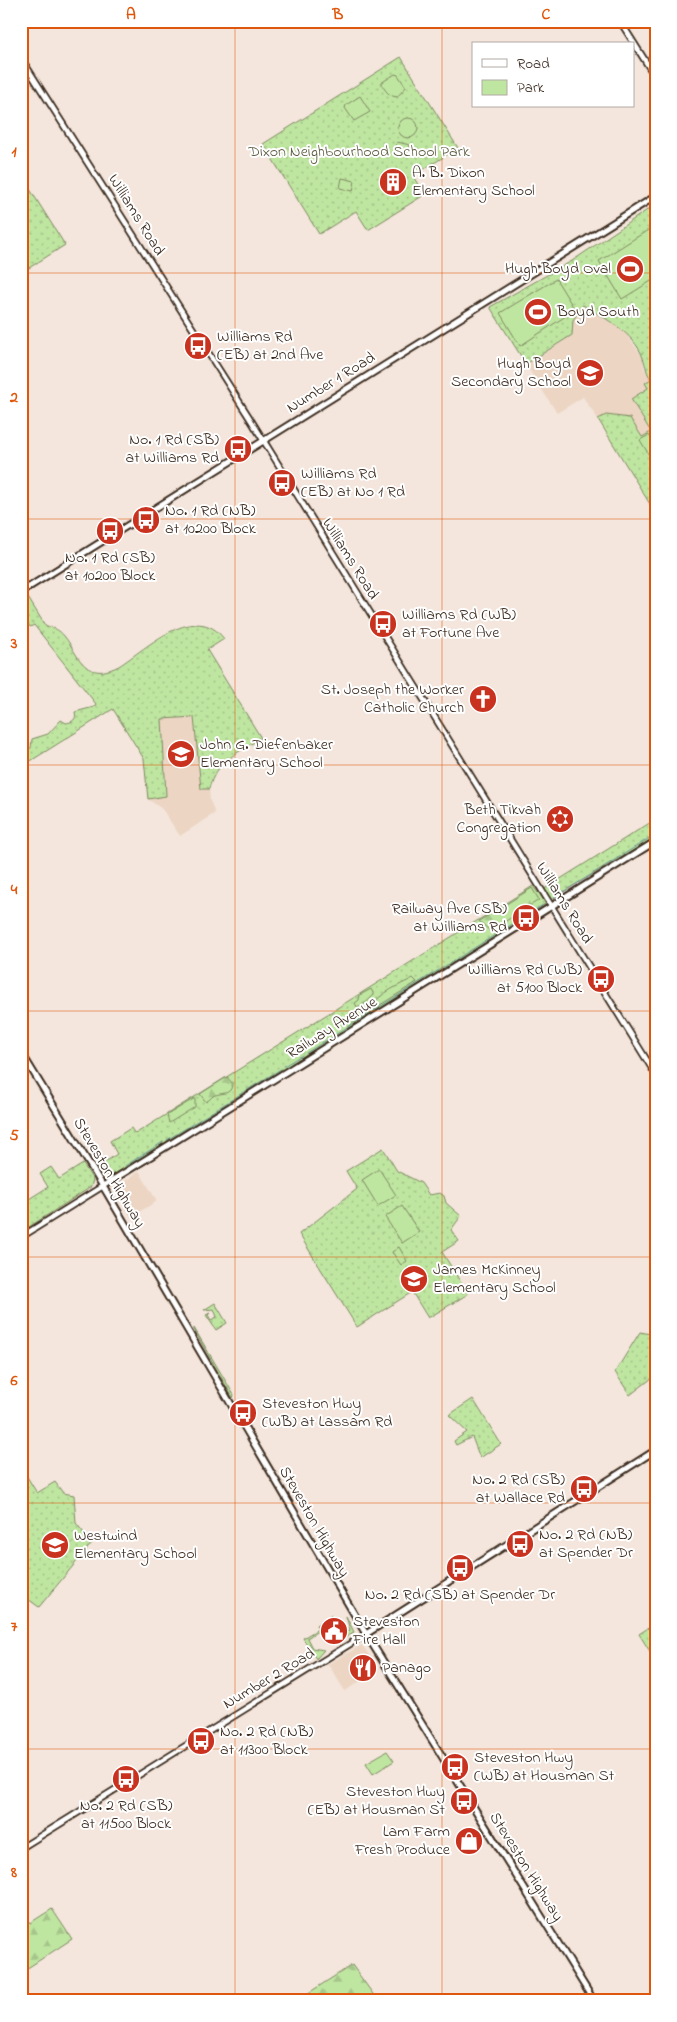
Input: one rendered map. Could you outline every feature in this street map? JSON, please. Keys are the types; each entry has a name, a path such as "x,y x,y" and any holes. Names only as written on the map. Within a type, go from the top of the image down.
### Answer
{"main road":[{"name":"Number 1 Road","path":"21,592 656,196"},
{"name":"Railway Avenue","path":"104,1186 656,841"},
{"name":"Steveston Highway","path":"21,1052 104,1186 366,1634 594,2001"},
{"name":"Number 2 Road","path":"366,1634 656,1450"}],"street":[{"path":"620,21 633,42"},
{"path":"634,43 656,78"},
{"name":"Williams Road","path":"21,58 262,440 656,1075"},
{"name":"Railway Avenue","path":"21,1237 104,1186"},
{"name":"Number 2 Road","path":"21,1848 366,1634"}],"shaded area":[{"name":"Hugh Boyd Secondary School","path":"583,304 625,332 643,358 644,368 651,379 648,388 631,399 651,432 642,437 606,415 598,419 583,397 557,413 526,365 572,335 573,320"},
{"name":"John G. Diefenbaker Elementary School","path":"194,717 201,789 209,789 210,801 215,813 180,836 162,809 148,799 166,795 162,719"},
{"path":"139,1171 157,1201 131,1217 114,1189"},
{"path":"362,1645 379,1669 345,1691 328,1664"}],"green space":[{"name":"Dixon Neighbourhood School Park","path":"401,57 458,148 413,176 424,195 368,230 356,211 319,234 263,144"},
{"path":"395,74 398,75 406,87 397,97 389,94 381,83"},
{"path":"360,96 370,112 354,121 345,108 346,105"},
{"path":"408,118 415,121 418,128 415,135 408,138 401,135 398,128 401,121"},
{"path":"397,142 410,145 409,153 395,150"},
{"path":"21,175 65,245 21,273"},
{"path":"342,178 355,181 353,191 340,188"},
{"path":"656,204 656,514 598,419 606,415 630,418 642,437 651,432 631,399 648,388 645,383 651,379 639,349 633,341 618,327 583,305 573,320 572,335 526,364 490,307 572,261"},
{"name":"Hugh Boyd Oval","path":"656,225 656,278 622,299 599,261"},
{"name":"Boyd South","path":"556,279 575,310 520,346 500,313"},
{"path":"649,435 656,446 654,463 640,440"},
{"path":"27,596 46,627 56,629 64,636 83,664 92,670 103,671 119,666 157,639 186,626 200,624 213,628 224,639 207,650 261,738 236,753 222,765 212,780 209,789 201,789 194,717 162,719 166,796 148,799 144,759 113,709 21,767 21,751 31,748 32,739 48,734 61,720 66,723 72,721 75,718 75,712 94,707 96,704 34,625 30,627 21,613 21,599"},
{"path":"656,819 656,837 556,896 526,918 110,1177 104,1174 99,1166 117,1154 110,1141 131,1128 135,1134 533,886 538,893"},
{"path":"532,888 539,900 490,931 479,921"},
{"path":"413,978 417,982 372,1010 382,995"},
{"path":"371,989 374,995 361,1007 357,1007 355,1003 359,1000 360,995"},
{"path":"227,1077 232,1083 230,1090 213,1096 206,1102 200,1094"},
{"path":"195,1098 195,1107 169,1123 167,1115"},
{"path":"383,1148 397,1171 421,1183 429,1195 440,1193 444,1196 446,1203 461,1216 451,1230 459,1241 442,1252 468,1294 428,1318 412,1292 357,1327 299,1234 357,1189 346,1171"},
{"path":"83,1164 93,1180 91,1187 21,1232 21,1204 48,1187 40,1174 51,1167 59,1179"},
{"path":"379,1169 396,1195 378,1206 362,1180"},
{"path":"402,1206 419,1232 402,1243 385,1217"},
{"path":"399,1247 407,1261 401,1265 392,1252"},
{"path":"215,1303 227,1323 216,1330 206,1315 210,1313 208,1315 211,1320 217,1317 214,1309 204,1310"},
{"path":"194,1328 234,1395 233,1398 194,1330"},
{"path":"640,1332 651,1334 656,1356 656,1375 630,1395 615,1372"},
{"path":"473,1399 501,1444 480,1458 472,1437 456,1445 454,1441 467,1432 449,1415"},
{"name":"Westwind Elementary School","path":"21,1467 37,1493 55,1482 63,1493 74,1495 76,1523 92,1543 39,1607 21,1594"},
{"path":"331,1615 325,1627 322,1626 321,1629 307,1638 312,1648 324,1650 316,1659 303,1638 318,1629 316,1625"},
{"path":"346,1616 354,1632 337,1643 350,1630"},
{"path":"656,1623 656,1661 639,1634"},
{"path":"387,1751 394,1761 373,1774 366,1763"},
{"path":"21,1909 30,1923 52,1909 72,1939 26,1969 21,1961"},
{"path":"352,1965 378,2001 296,2001"}],"waterway":[{"path":"554,898 656,834"},
{"path":"306,1053 543,905"},
{"path":"284,1066 302,1055"},
{"path":"167,1140 281,1069"},
{"path":"125,1166 163,1142"}],"place":[{"name":"A. B. Dixon Elementary School","path":"393,182"},
{"name":"Hugh Boyd Oval","path":"630,269"},
{"name":"Boyd South","path":"538,312"},
{"name":"Williams Rd (EB) at 2nd Ave","path":"198,346"},
{"name":"Hugh Boyd Secondary School","path":"590,373"},
{"name":"No. 1 Rd (SB) at Williams Rd","path":"238,449"},
{"name":"Williams Rd (EB) at No 1 Rd","path":"282,483"},
{"name":"No. 1 Rd (NB) at 10200 Block","path":"146,520"},
{"name":"No. 1 Rd (SB) at 10200 Block","path":"110,531"},
{"name":"Williams Rd (WB) at Fortune Ave","path":"383,624"},
{"name":"St. Joseph the Worker Catholic Church","path":"483,699"},
{"name":"John G. Diefenbaker Elementary School","path":"181,754"},
{"name":"Beth Tikvah Congregation","path":"560,819"},
{"name":"Railway Ave (SB) at Williams Rd","path":"526,918"},
{"name":"Williams Rd (WB) at 5100 Block","path":"601,979"},
{"name":"James McKinney Elementary School","path":"414,1279"},
{"name":"Steveston Hwy (WB) at Lassam Rd","path":"243,1413"},
{"name":"No. 2 Rd (SB) at Wallace Rd","path":"584,1489"},
{"name":"No. 2 Rd (NB) at Spender Dr","path":"520,1544"},
{"name":"Westwind Elementary School","path":"55,1545"},
{"name":"No. 2 Rd (SB) at Spender Dr","path":"460,1568"},
{"name":"Steveston Fire Hall","path":"334,1631"},
{"name":"Panago","path":"363,1668"},
{"name":"No. 2 Rd (NB) at 11300 Block","path":"201,1741"},
{"name":"Steveston Hwy (WB) at Housman St","path":"455,1767"},
{"name":"No. 2 Rd (SB) at 11500 Block","path":"126,1779"},
{"name":"Steveston Hwy (EB) at Housman St","path":"464,1801"},
{"name":"Lam Farm Fresh Produce","path":"469,1841"}]}
